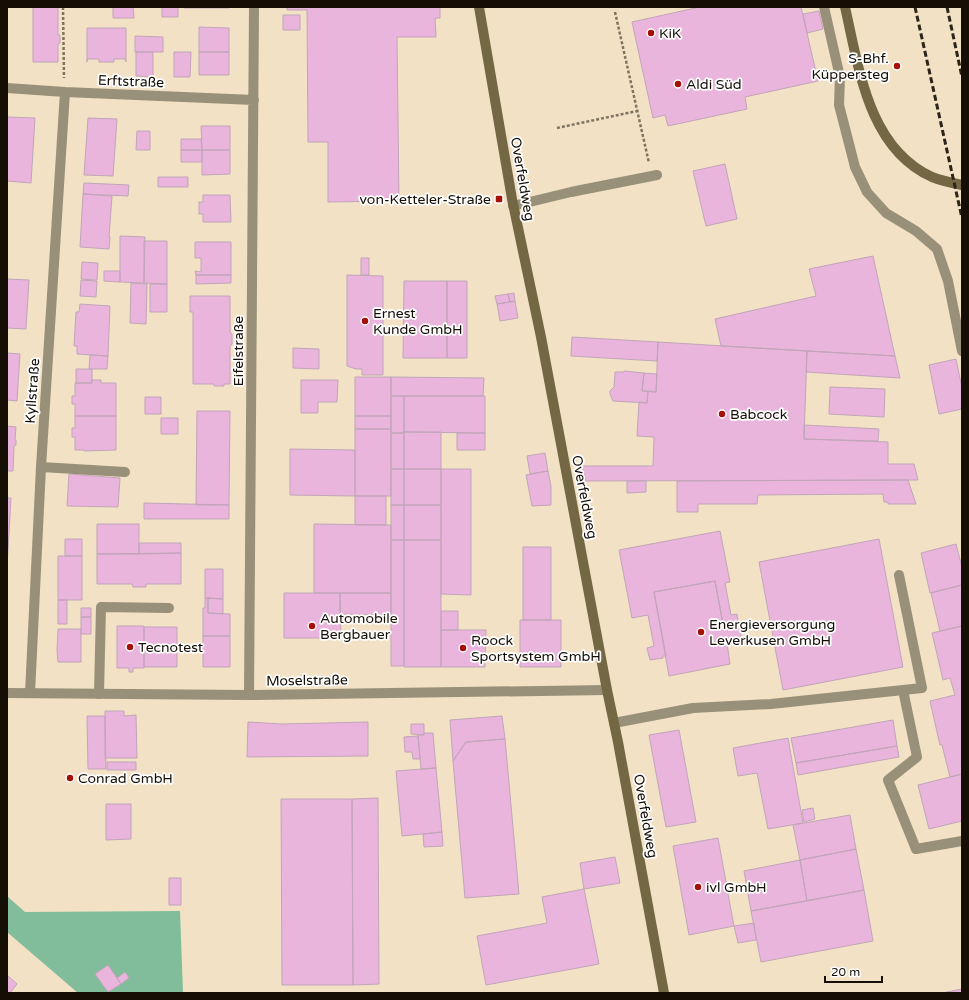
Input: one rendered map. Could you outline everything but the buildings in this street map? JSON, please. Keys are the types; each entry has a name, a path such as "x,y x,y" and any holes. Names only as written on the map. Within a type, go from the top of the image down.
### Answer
{"street":[{"name":"Eifelstraße","path":"250,695 254,7"},
{"name":"Overfeldweg","path":"478,7 513,206 540,337 618,742 664,993"},
{"path":"824,7 840,77 839,105 855,167 867,192 886,213 916,231 937,249 948,282 962,352"},
{"path":"845,7 866,93 874,117 885,136 898,153 911,165 933,177 962,185"},
{"name":"Erftstraße","path":"7,88 254,100"},
{"name":"Kyllstraße","path":"30,693 41,467 65,92"},
{"path":"513,206 571,192 655,176"},
{"path":"41,467 125,472"},
{"path":"614,723 693,708 771,704 922,688 899,575"},
{"path":"99,694 101,607 169,608"},
{"name":"Moselstraße","path":"7,693 250,695 607,690"},
{"path":"903,690 917,757 888,780 916,849 962,841"}],"path":[{"path":"63,7 65,92"},
{"path":"615,12 637,111 655,176"},
{"path":"557,128 637,111"}],"green space":[{"path":"7,896 25,912 180,911 183,993 78,993 7,932"}],"railway":[{"path":"915,7 962,218"},
{"path":"947,7 962,77"}],"place":[{"name":"KiK","path":"651,33"},
{"name":"S-Bhf. Küppersteg","path":"897,66"},
{"name":"Aldi Süd","path":"678,84"},
{"name":"von-Ketteler-Straße","path":"499,199"},
{"name":"Ernest Kunde GmbH","path":"365,321"},
{"name":"Babcock","path":"722,414"},
{"name":"Automobile Bergbauer","path":"312,626"},
{"name":"Energieversorgung Leverkusen GmbH","path":"701,632"},
{"name":"Tecnotest","path":"130,647"},
{"name":"Roock Sportsystem GmbH","path":"463,648"},
{"name":"Conrad GmbH","path":"70,778"},
{"name":"ivl GmbH","path":"698,887"}]}
